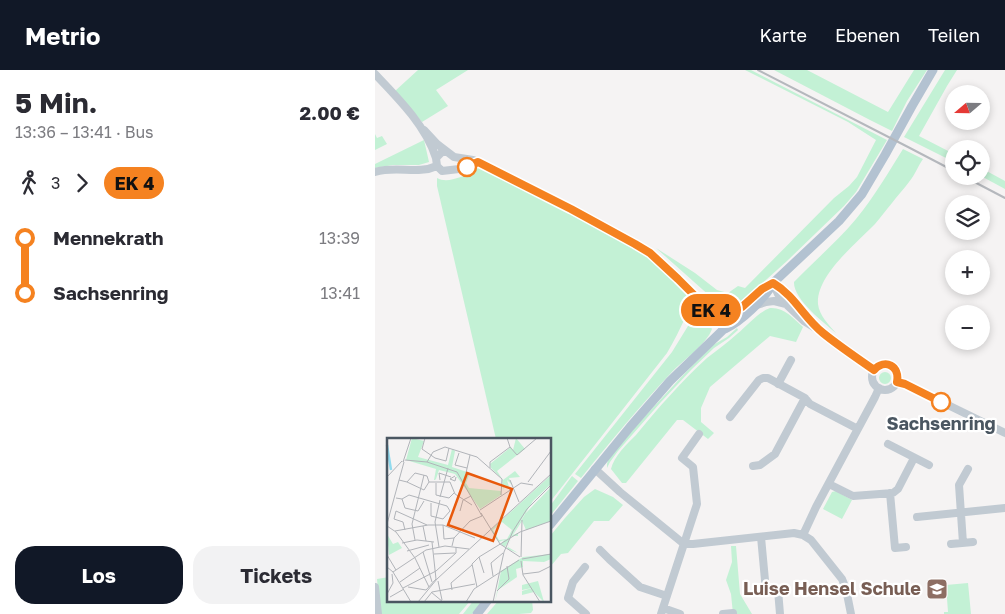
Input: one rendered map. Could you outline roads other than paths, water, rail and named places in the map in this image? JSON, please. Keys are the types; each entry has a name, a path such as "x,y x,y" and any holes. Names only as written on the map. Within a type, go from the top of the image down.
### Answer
{"main road":[{"path":"551,524 595,468 665,387 724,329 730,319 742,307 762,289 773,283 839,221 862,194 933,70"},
{"path":"724,329 735,324 767,294 773,283"},
{"path":"708,309 727,312 742,307"},
{"path":"477,614 486,602"}],"street":[{"path":"375,74 424,130 447,152 454,157 478,162 571,209 650,253 708,309 724,329"},
{"path":"424,130 434,152 436,162 442,171 459,169 478,162"},
{"path":"375,172 393,168 422,170 436,162 442,152 447,152"},
{"path":"451,170 455,165 454,157"},
{"path":"773,283 778,294 804,322 822,332 874,370"},
{"path":"773,283 783,289 822,332"},
{"path":"755,305 774,301 786,304"},
{"path":"778,384 791,360"},
{"path":"885,364 896,370 897,382 891,388 883,390 873,382 872,374 874,370 885,364"},
{"path":"729,417 759,380 768,378 805,398 810,404 858,429"},
{"path":"897,382 905,384 1005,433"},
{"path":"803,535 879,388"},
{"path":"753,466 760,465 775,454 805,398"},
{"path":"680,614 662,611 697,504 693,467 682,458 699,434"},
{"path":"888,444 929,465"},
{"path":"829,484 853,496 893,493 898,489 914,458"},
{"path":"595,468 620,492 684,544 794,533 803,535 811,540 842,579 851,614"},
{"path":"963,543 959,485 968,469"},
{"path":"890,493 895,548 906,547"},
{"path":"917,517 1005,508"},
{"path":"761,537 766,591 778,590 780,614"},
{"path":"951,544 973,542"},
{"path":"600,550 640,587 667,596"},
{"path":"585,568 573,582 568,598 585,614"},
{"path":"375,586 377,614"},
{"path":"723,614 733,613"}],"railway":[{"path":"758,70 945,166"},
{"path":"980,185 1005,198"}],"place":[{"name":"Sachsenring","path":"941,402"},
{"name":"Luise Hensel Schule","path":"937,589"}]}
